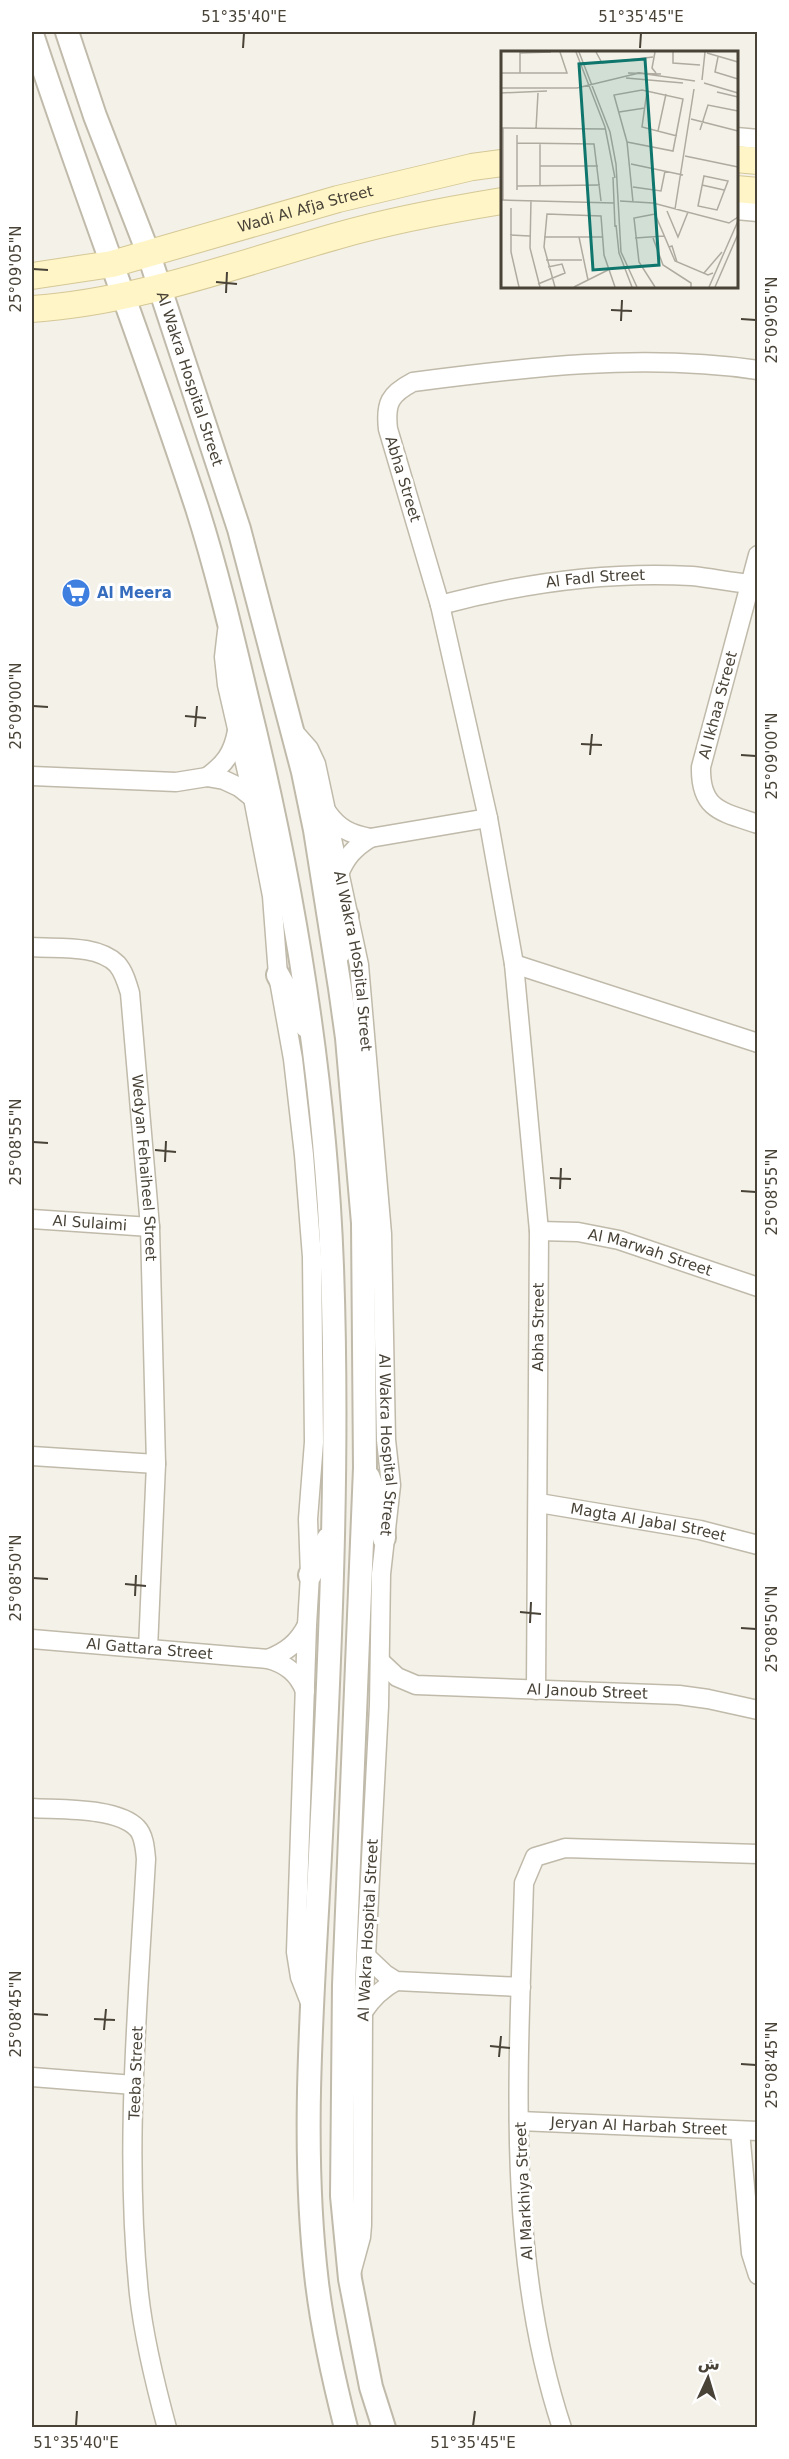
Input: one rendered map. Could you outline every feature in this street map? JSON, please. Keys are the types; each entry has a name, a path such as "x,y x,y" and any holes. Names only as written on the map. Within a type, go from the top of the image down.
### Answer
{"main road":[{"path":"738,159 758,161"},
{"name":"Wadi Al Afja Street","path":"32,276 112,264 338,199 472,167 501,163"},
{"path":"738,189 758,191"},
{"path":"32,309 160,287 341,235 434,212 501,201"}],"street":[{"name":"Al Wakra Hospital Street","path":"67,32 95,116 149,255 239,529 293,730 315,830 347,1038 363,1223 365,1468 342,2086 342,2196 350,2279 371,2387 384,2427"},
{"path":"32,34 198,513 229,621 279,837 313,1041 330,1222 334,1468 328,1675 309,2088 310,2197 316,2274 337,2393 346,2427"},
{"path":"738,137 758,139"},
{"path":"738,210 758,212"},
{"name":"Abha Street","path":"536,1690 539,1231 514,964 488,818 440,605 388,429 387,415 390,399 400,389 413,382 528,367 617,362 726,366 758,370"},
{"name":"Al Ikhaa Street","path":"758,555 701,767 700,785 705,798 712,805 725,813 758,824"},
{"name":"Al Fadl Street","path":"440,605 540,582 591,577 643,575 694,577 751,584"},
{"path":"229,621 224,657 227,685 253,798 272,896 278,975 297,1086 312,1257 314,1442 308,1519 310,1575 296,1952 300,1977 312,2010"},
{"path":"207,777 223,765 234,749 237,730"},
{"name":"Al Wakra Hospital Street","path":"293,730 309,749 316,764 359,965 382,1234 386,1440 391,1485 381,1574 381,1662 363,2013 362,2225 350,2279"},
{"path":"32,776 176,782 207,777 231,783 253,798"},
{"path":"326,810 336,825 352,835 370,838 488,818"},
{"path":"339,874 345,859 356,847 370,838"},
{"path":"337,963 347,916"},
{"name":"Wedyan Fehaiheel Street","path":"32,947 104,954 117,964 124,975 130,993 150,1227 156,1464 148,1649"},
{"path":"514,964 758,1043"},
{"path":"278,975 313,1041"},
{"name":"Al Sulaimi","path":"32,1219 150,1227"},
{"name":"Al Marwah Street","path":"539,1231 578,1232 619,1240 758,1287"},
{"path":"32,1456 156,1464"},
{"path":"365,1468 382,1513 384,1538"},
{"name":"Magta Al Jabal Street","path":"538,1503 700,1530 758,1545"},
{"path":"310,1575 332,1532"},
{"path":"268,1659 296,1643 307,1625"},
{"name":"Al Gattara Street","path":"32,1639 268,1659 288,1667 302,1683 306,1693"},
{"name":"Al Janoub Street","path":"381,1662 397,1677 416,1685 679,1695 758,1710"},
{"name":"Al Janoub Street","path":"379,1706 396,1692 416,1685"},
{"name":"Teeba Street","path":"32,1808 112,1815 127,1820 139,1829 145,1845 134,2085 135,2234 146,2336 167,2427"},
{"name":"Al Markhiya Street","path":"562,2427 534,2314 522,2225 519,2121 524,1883 536,1857 565,1848 758,1854"},
{"path":"366,1956 396,1981 521,1987"},
{"path":"363,2013 376,1994 396,1981"},
{"path":"32,2077 134,2085"},
{"name":"Jeryan Al Harbah Street","path":"519,2121 749,2131"},
{"path":"749,2131 751,2253 758,2275"}],"place":[{"name":"Al Meera","path":"76,593"}]}
